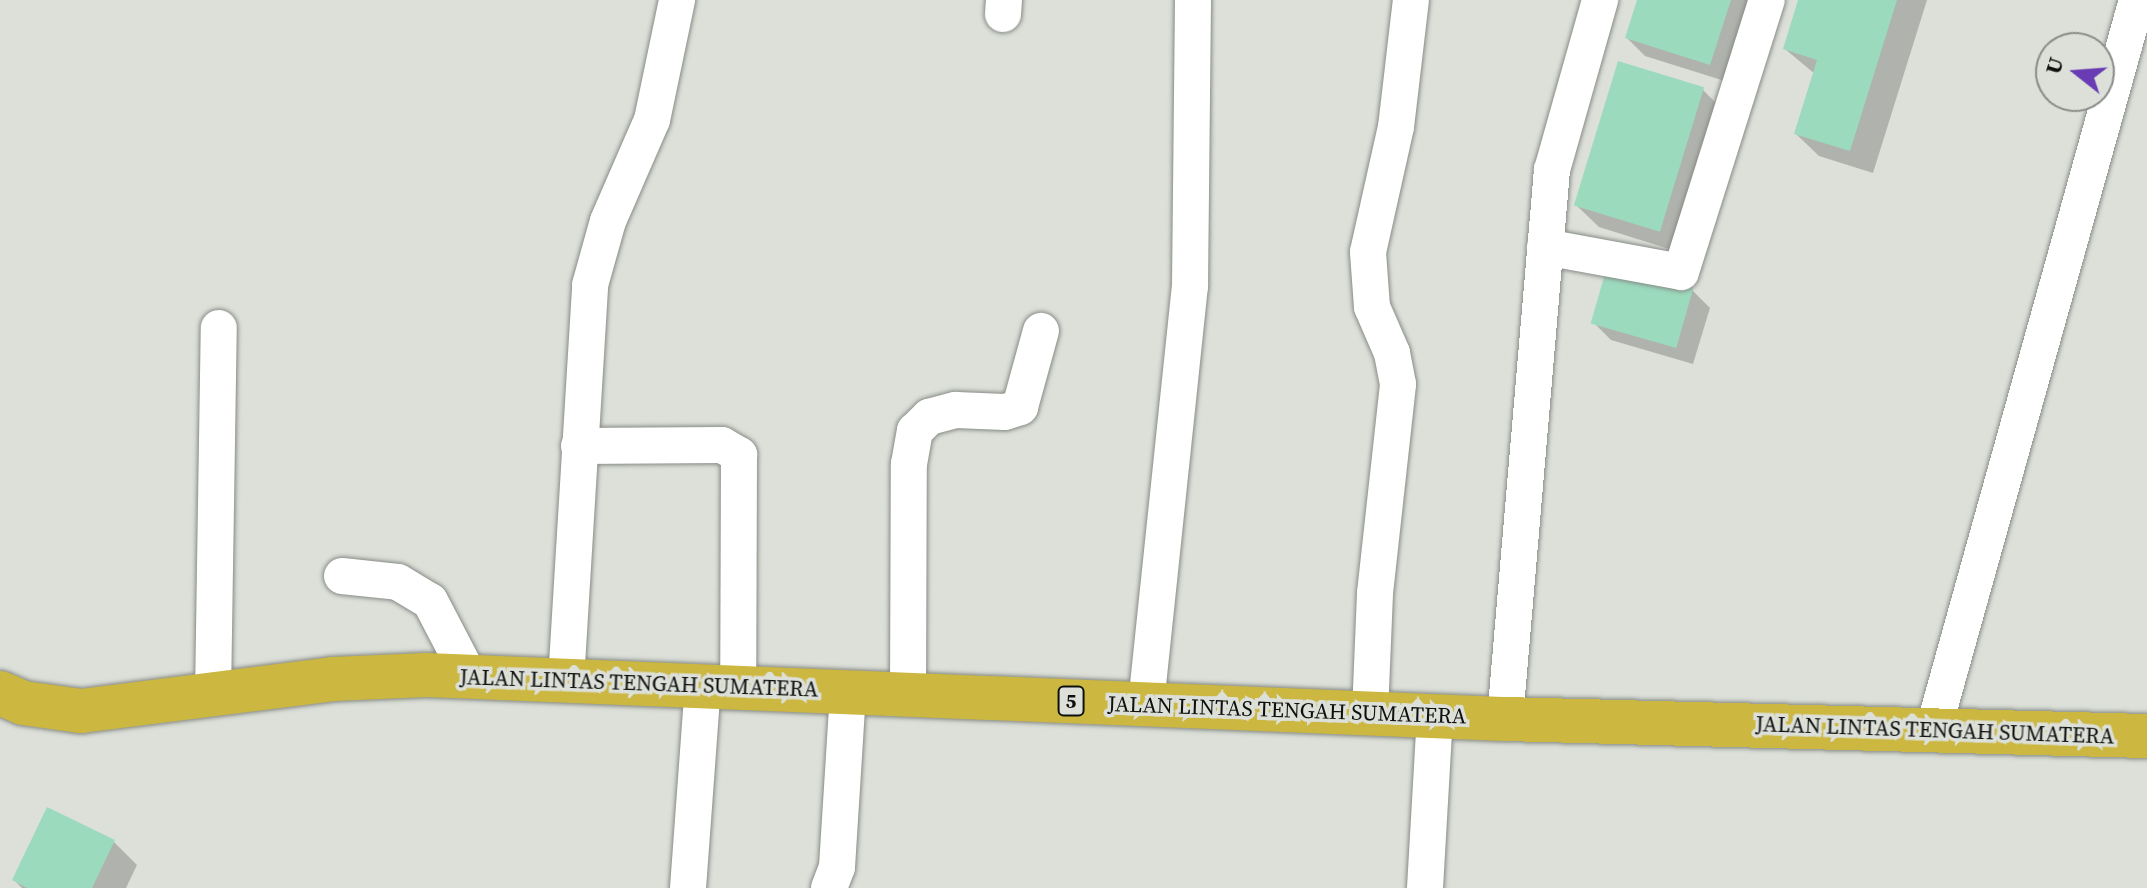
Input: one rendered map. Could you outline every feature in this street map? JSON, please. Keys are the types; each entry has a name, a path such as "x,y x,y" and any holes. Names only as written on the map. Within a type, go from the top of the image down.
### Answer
{"highway":[{"name":"JALAN LINTAS TENGAH SUMATERA","path":"0,693 23,703 81,711 333,679 469,676 1505,719 2147,736"}],"street":[{"path":"566,681 590,285 608,221 652,120 677,0"},
{"path":"1146,704 1190,286 1193,0"},
{"path":"1370,713 1375,593 1398,384 1392,353 1372,307 1368,252 1396,127 1411,0"},
{"path":"1505,719 1555,154 1600,0"},
{"path":"1545,247 1681,272 1767,0"},
{"path":"1933,731 2137,0"},
{"path":"213,695 219,328"},
{"path":"908,695 909,464 915,431 929,417 956,410 1005,412 1020,407 1041,331"},
{"path":"579,446 722,445 739,455 721,687 688,888"},
{"path":"342,576 398,582 430,601 469,676"},
{"path":"829,888 837,867 848,692"},
{"path":"1425,888 1435,716"}],"building":[{"path":"1637,0 1731,0 1710,65 1625,38"},
{"path":"1798,0 1897,0 1850,151 1794,134 1817,60 1783,49"},
{"path":"1618,61 1704,87 1660,232 1574,205"},
{"path":"1608,263 1694,288 1676,348 1591,324"},
{"path":"47,807 115,840 92,888 27,888 12,880"}]}
